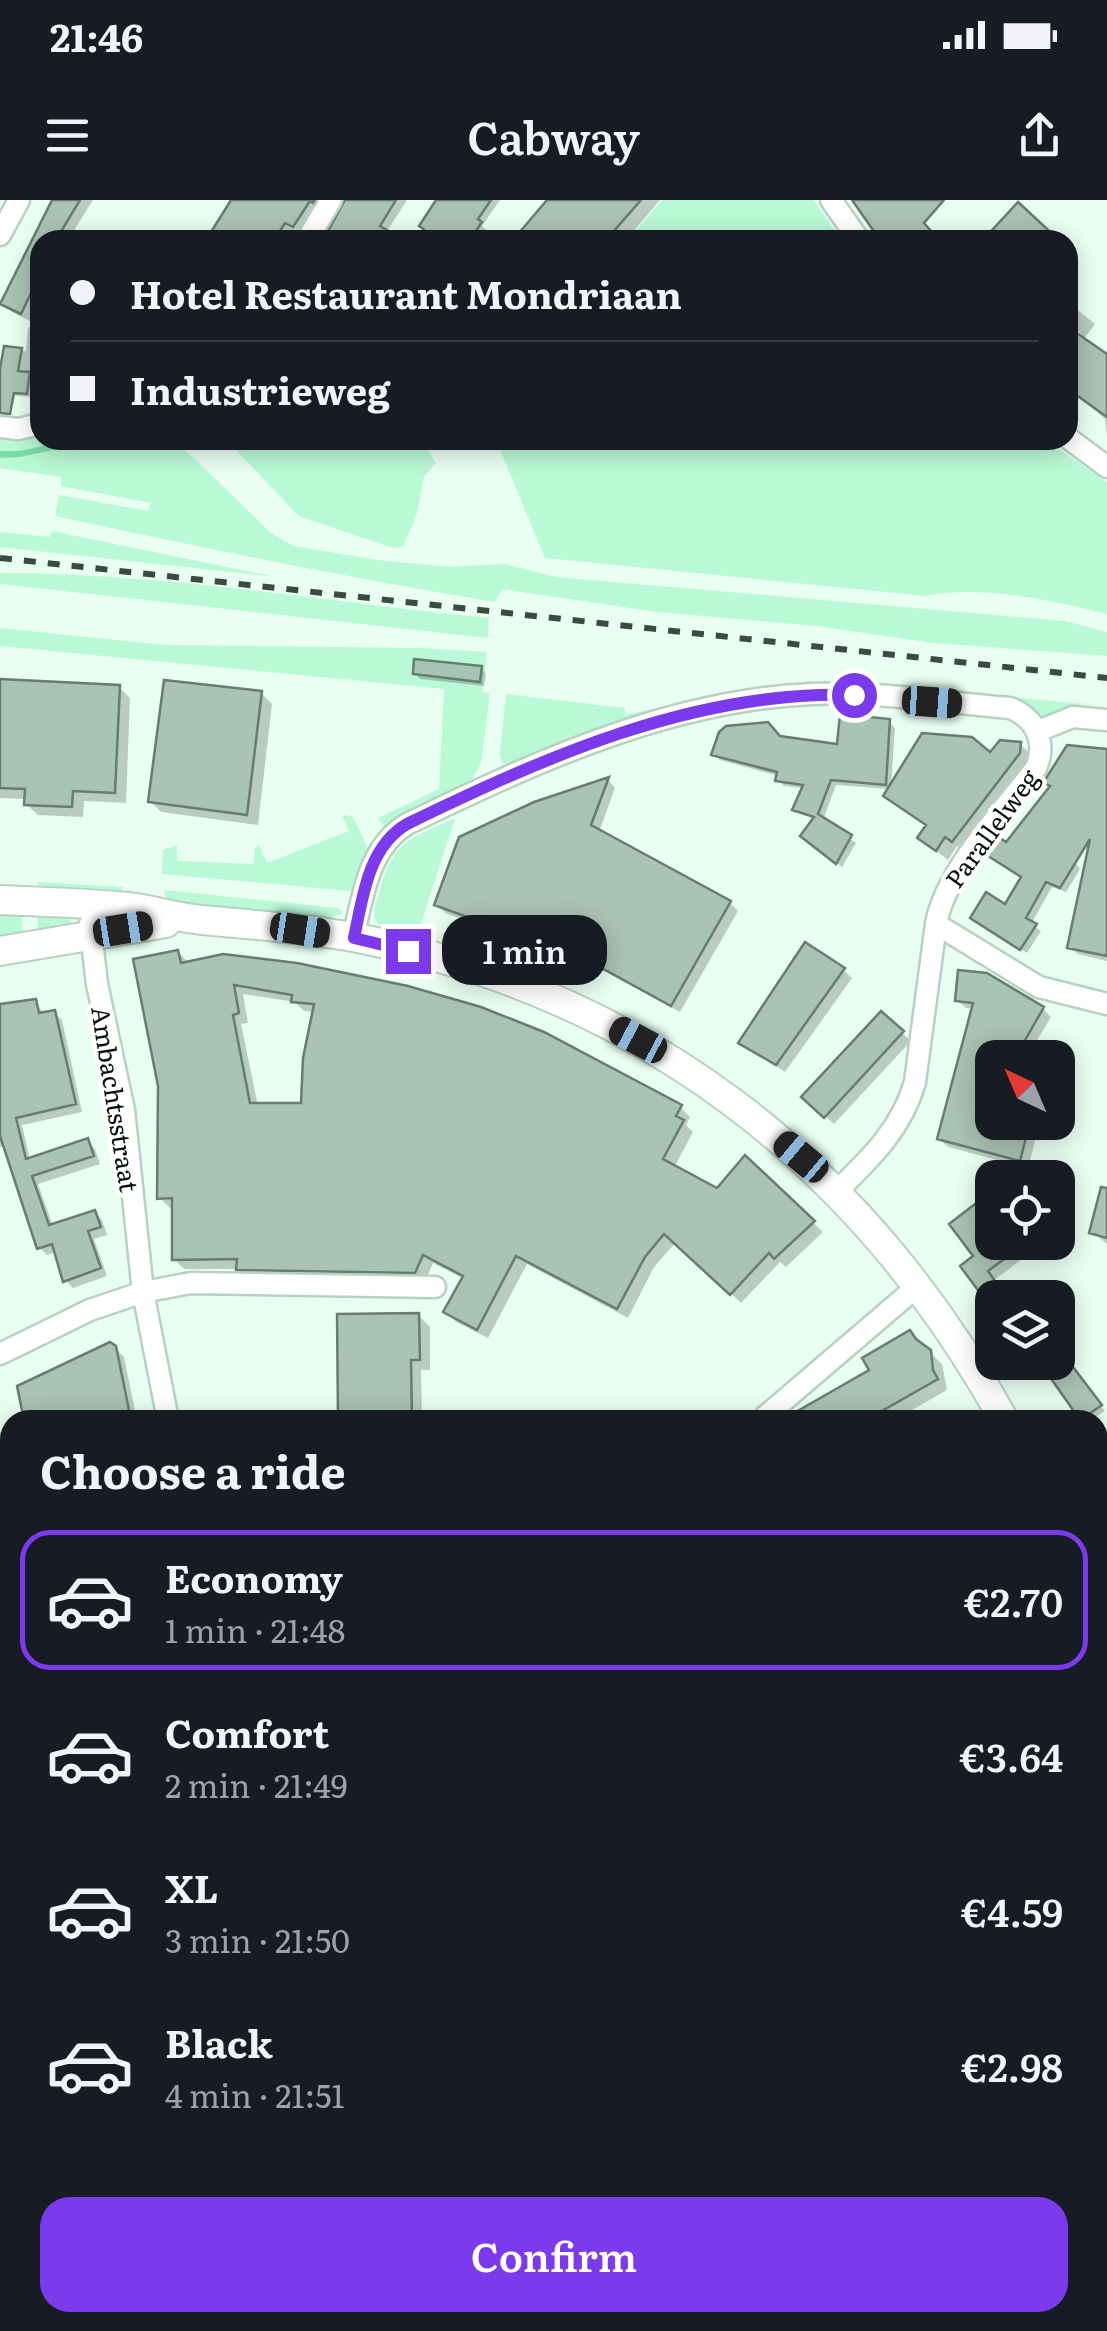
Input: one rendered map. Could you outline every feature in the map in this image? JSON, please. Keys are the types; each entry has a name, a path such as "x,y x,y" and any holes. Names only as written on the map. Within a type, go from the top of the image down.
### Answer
{"street":[{"path":"0,235 19,200"},
{"path":"312,230 331,200"},
{"path":"831,200 852,230"},
{"path":"0,427 30,426"},
{"path":"1078,445 1107,467"},
{"name":"Parallelweg","path":"354,938 377,853 394,832 533,765 639,727 726,705 813,694 1010,708 1021,712 1038,731 1041,749 1036,768 950,882 939,905 916,1082 910,1102 888,1139 838,1191"},
{"name":"Parallelweg","path":"1038,731 1073,717 1107,720"},
{"path":"0,900 125,907 197,920 354,938 509,980 638,1040 750,1115 838,1191 920,1285 998,1410"},
{"name":"Ambachtsstraat","path":"91,906 88,936 124,1110 143,1292 166,1410"},
{"path":"0,951 197,920"},
{"path":"936,924 1039,987 1107,1004"},
{"path":"0,1354 90,1310 143,1292 191,1283 434,1287"},
{"path":"773,1410 920,1285"}],"shaded area":[{"path":"662,200 814,200 834,230 636,230"},
{"path":"30,433 30,450 185,450 272,534 294,546 378,560 450,567 504,564 556,577 1065,621 1107,632 1107,656 933,643 817,626 657,612 502,589 495,602 329,572 55,516 59,495 148,511 151,503 61,486 61,477 0,468 0,437"},
{"path":"53,450 0,458 0,451"},
{"path":"236,450 428,450 436,463 424,477 416,517 403,547 393,548 299,516"},
{"path":"500,450 1061,450 1107,482 1107,614 993,593 926,596 545,558"},
{"path":"52,531 276,577 0,547 0,532 50,537"},
{"path":"0,573 184,583 489,618 488,638 0,584"},
{"path":"0,628 164,645 487,652 482,692 490,693 481,763 470,783 386,829 378,818 439,789 444,689 0,646"},
{"path":"839,682 1107,706 1083,704 1077,710 1043,718 1017,701 843,683 511,766 502,762 500,754 506,694 625,708 625,715 743,690"},
{"path":"342,816 353,817 369,851 351,891 162,874 163,850 177,845 177,861 254,864 255,848 259,845 267,863 349,831"},
{"path":"455,818 418,933 378,924 375,905 397,852 414,837"},
{"path":"38,882 123,887 118,901 38,895"},
{"path":"164,890 338,908 343,913 324,921 168,906"},
{"path":"0,906 21,906 23,941 0,945"},
{"path":"37,907 71,916 70,928 38,938"}],"building":[{"path":"52,200 80,200 62,230 37,230"},
{"path":"231,200 315,200 310,201 293,227 285,223 280,230 212,230"},
{"path":"345,200 396,200 380,226 387,230 328,230"},
{"path":"436,200 491,200 478,219 482,222 477,230 424,230 419,226"},
{"path":"547,200 641,200 615,230 522,230"},
{"path":"852,200 944,200 924,223 930,230 873,230"},
{"path":"1018,202 1048,230 992,230"},
{"path":"30,244 30,295 21,314 0,304"},
{"path":"1078,334 1107,354 1107,417 1078,396"},
{"path":"4,346 22,348 18,371 30,372 27,394 14,393 10,414 0,413"},
{"path":"414,659 482,666 480,682 413,674"},
{"path":"0,679 120,685 115,793 73,791 72,807 24,805 25,789 0,788"},
{"path":"164,680 262,691 247,815 148,802"},
{"path":"840,714 890,719 886,785 831,780 818,814 852,835 836,864 800,836 814,817 792,810 803,785 775,781 777,772 711,755 719,732 726,726 768,722 780,736 837,744"},
{"path":"922,733 972,737 990,752 1000,740 1021,742 1020,753 952,842 945,837 936,851 917,838 926,825 883,796"},
{"path":"1067,745 1107,749 1107,956 1067,948 1090,839 1060,888 1046,882 1026,918 1037,924 1020,950 970,918 986,892 1005,904 1021,877 988,856 1000,838 1006,842 1050,786 1043,783"},
{"path":"609,777 591,825 731,901 671,1006 596,965 551,953 553,948 434,905 459,837 534,802"},
{"path":"805,942 845,968 776,1065 738,1043"},
{"path":"178,950 181,963 223,954 297,963 408,986 481,1007 544,1032 682,1105 676,1116 684,1120 663,1159 717,1188 745,1155 815,1221 774,1259 769,1253 730,1295 664,1234 645,1257 617,1309 516,1256 477,1330 443,1312 463,1276 423,1255 415,1273 236,1270 237,1259 172,1260 172,1198 157,1199 158,1086 133,959","holes":["234,985 292,995 291,1002 314,1004 303,1058 301,1103 250,1103 233,1015 239,1013"]},
{"path":"958,970 987,973 1044,1007 1025,1040 975,1040 975,1140 1025,1140 1020,1160 937,1139 973,1003 955,1001"},
{"path":"36,999 39,1013 55,1010 76,1104 16,1118 26,1159 88,1138 94,1156 32,1176 49,1225 95,1210 101,1227 88,1231 101,1268 63,1282 52,1244 37,1249 0,1136 0,1004"},
{"path":"881,1011 904,1031 824,1118 801,1097"},
{"path":"1101,1187 1107,1188 1107,1238 1089,1233"},
{"path":"975,1204 975,1260 1003,1260 988,1271 994,1280 975,1280 975,1286 960,1266 973,1256 949,1224"},
{"path":"419,1313 420,1360 411,1360 412,1410 338,1410 337,1314"},
{"path":"910,1330 931,1350 938,1379 884,1410 799,1410 869,1370 862,1358"},
{"path":"110,1342 116,1346 129,1410 22,1410 17,1386"},
{"path":"1075,1370 1102,1405 1095,1410 1073,1410 1052,1380 1075,1380"}],"railway":[{"path":"0,558 1107,678"}],"route":[{"path":"408,951 354,938 377,853 394,832 407,824 533,765 639,727 766,698 854,695"}]}
